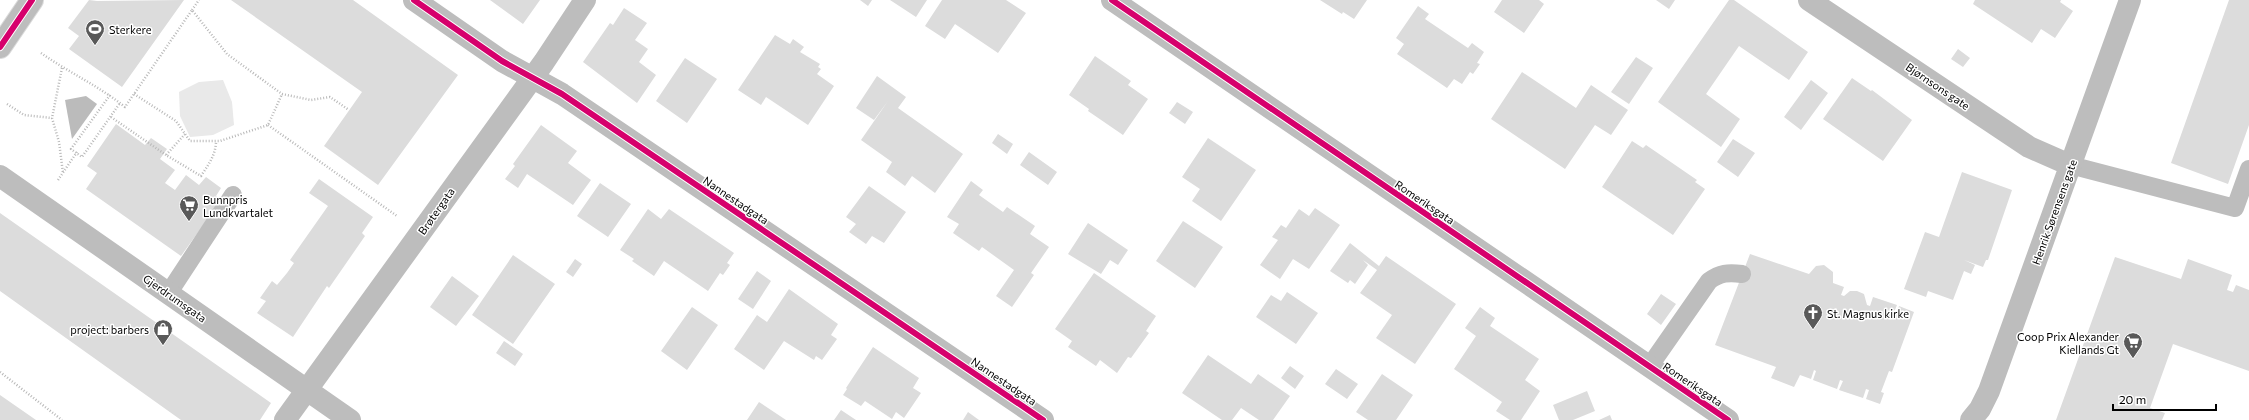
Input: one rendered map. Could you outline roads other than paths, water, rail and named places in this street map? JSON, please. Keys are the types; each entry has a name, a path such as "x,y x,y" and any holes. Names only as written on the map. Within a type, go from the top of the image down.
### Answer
{"street":[{"path":"0,47 32,0"},
{"name":"Nannestadgata","path":"414,0 502,61 569,99 1043,420"},
{"name":"Brøtergata","path":"285,420 532,77 585,0"},
{"name":"Romeriksgata","path":"1112,0 1728,420"},
{"name":"Bjørnsons gate","path":"1809,0 2029,147 2070,165"},
{"name":"Henrik Sørensens gate","path":"1971,420 1980,409 1989,391 2130,0"},
{"name":"Gjerdrumsgata","path":"0,176 350,420"}],"lane":[{"path":"2070,165 2235,208 2249,169"},
{"path":"168,294 233,195"},
{"path":"1649,367 1709,281 1718,274 1730,272 1742,274"}],"place":[{"name":"Sterkere","path":"95,46"},
{"name":"Bunnpris Lundkvartalet","path":"189,222"},
{"name":"St. Magnus kirke","path":"1813,330"},
{"name":"project: barbers","path":"163,346"},
{"name":"Coop Prix Alexander Kiellands Gt","path":"2133,359"}]}
